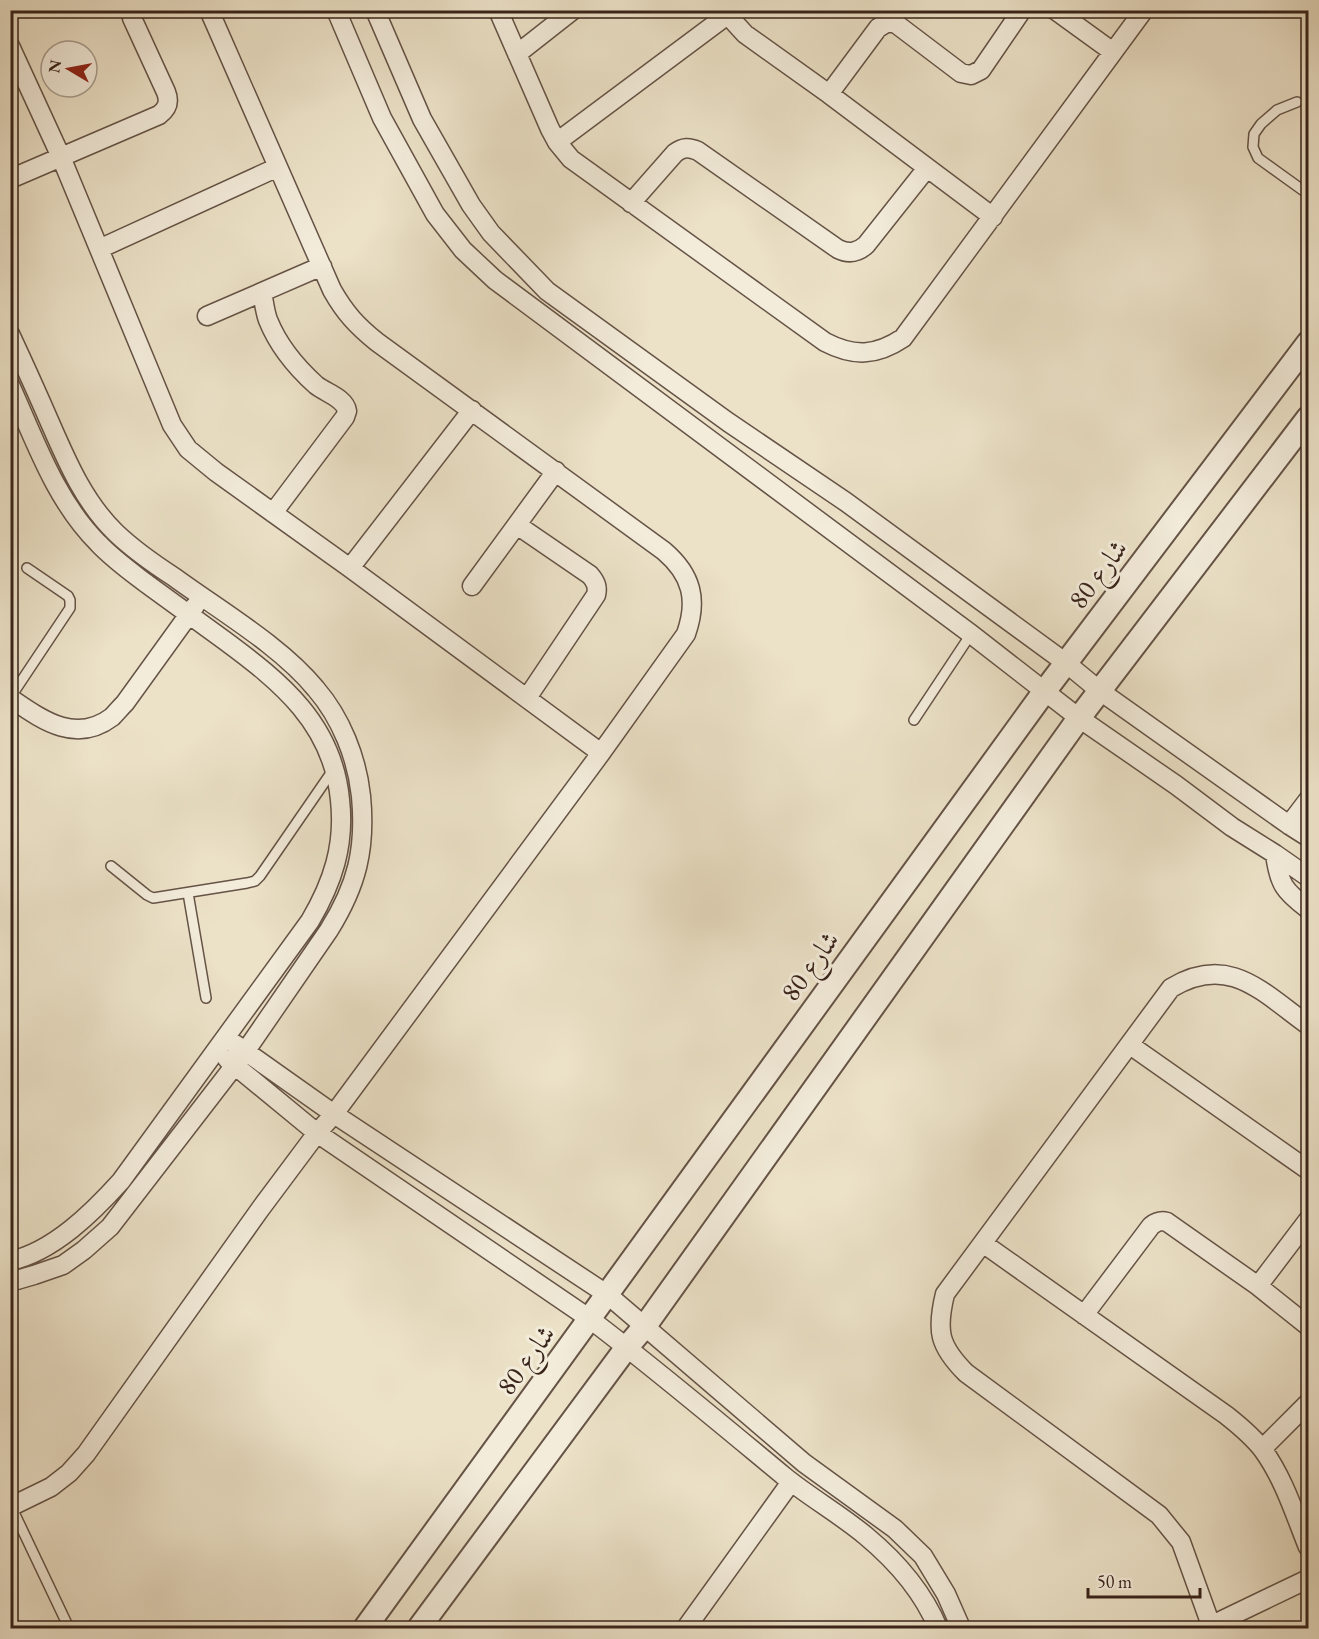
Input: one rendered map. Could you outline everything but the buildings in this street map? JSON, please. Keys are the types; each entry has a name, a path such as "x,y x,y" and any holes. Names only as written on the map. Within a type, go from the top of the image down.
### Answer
{"street":[{"path":"11,1506 51,1487 69,1473 86,1454 261,1208 334,1114 601,753 686,634 692,612 690,588 685,574 664,550 359,327 343,309 332,290 209,10"},
{"path":"336,10 382,118 435,214 463,250 495,280 971,634 1079,718 1308,877"},
{"path":"375,10 422,118 471,205 491,233 547,291 728,422 846,502 1066,663 1100,691 1308,837"},
{"path":"498,10 550,129 571,159 825,342 851,352 864,353 885,348 903,338 1144,10"},
{"path":"517,54 573,10"},
{"path":"829,94 878,28 886,23 895,23 961,73 971,75 981,70 1022,10"},
{"path":"1055,10 1113,52"},
{"path":"557,142 728,13 745,34 993,217"},
{"path":"10,179 159,115 166,107 168,102 166,92 132,18"},
{"path":"10,46 61,157 172,425 188,449 601,753"},
{"path":"631,203 675,153 680,149 692,148 838,249 856,252 866,245 927,168"},
{"path":"99,249 278,167"},
{"path":"207,316 322,266"},
{"path":"262,292 268,320 281,345 298,367 318,386 344,403 347,411 273,513"},
{"path":"10,334 75,477 93,506 116,532 142,555 285,658 316,689 335,716 348,745 359,782 363,821 359,860 353,884 343,908 240,1058 110,1227 63,1265 10,1282"},
{"name":"شارع 80","path":"365,1629 1044,692 1308,343"},
{"path":"10,385 56,486 75,516 98,543 125,567 249,658 281,686 311,719 332,758 339,785 342,814 340,842 334,870 324,896 310,921 121,1181 99,1205 71,1229 43,1249 10,1261"},
{"path":"350,568 472,410"},
{"path":"419,1629 627,1347 645,1326 1079,718 1308,418"},
{"path":"472,586 556,471"},
{"path":"517,525 590,575 594,579 597,590 596,595 526,698"},
{"path":"10,698 41,719 58,727 76,729 95,726 111,717 124,704 202,597"},
{"path":"1289,825 1308,800"},
{"path":"1275,854 1278,874 1283,886 1291,897 1308,909"},
{"path":"1308,1025 1256,988 1236,977 1219,974 1202,975 1185,980 1171,988 945,1294 940,1316 941,1337 951,1357 966,1372 1159,1515 1181,1542 1211,1627 1308,1579"},
{"path":"221,1044 240,1058 334,1114 608,1295 804,1463 895,1529 923,1556 946,1594 961,1629"},
{"path":"1130,1045 1308,1170"},
{"path":"240,1058 317,1133 590,1319 791,1482 866,1536 895,1563 916,1588 938,1629"},
{"path":"1258,1286 1308,1220"},
{"path":"1084,1315 1150,1226 1158,1221 1167,1222 1258,1286 1308,1326"},
{"path":"984,1244 1226,1415 1245,1431 1262,1449 1276,1470 1308,1547"},
{"path":"1262,1449 1308,1403"},
{"path":"686,1629 791,1482"}],"lane":[{"path":"1297,102 1277,110 1261,124 1254,134 1253,147 1258,158 1308,194"},
{"path":"10,698 70,608 71,603 68,596 27,568"},
{"path":"914,720 971,634"},
{"path":"111,866 153,898 255,881 334,768"},
{"path":"188,893 206,998"},
{"path":"11,1506 69,1629"}]}
